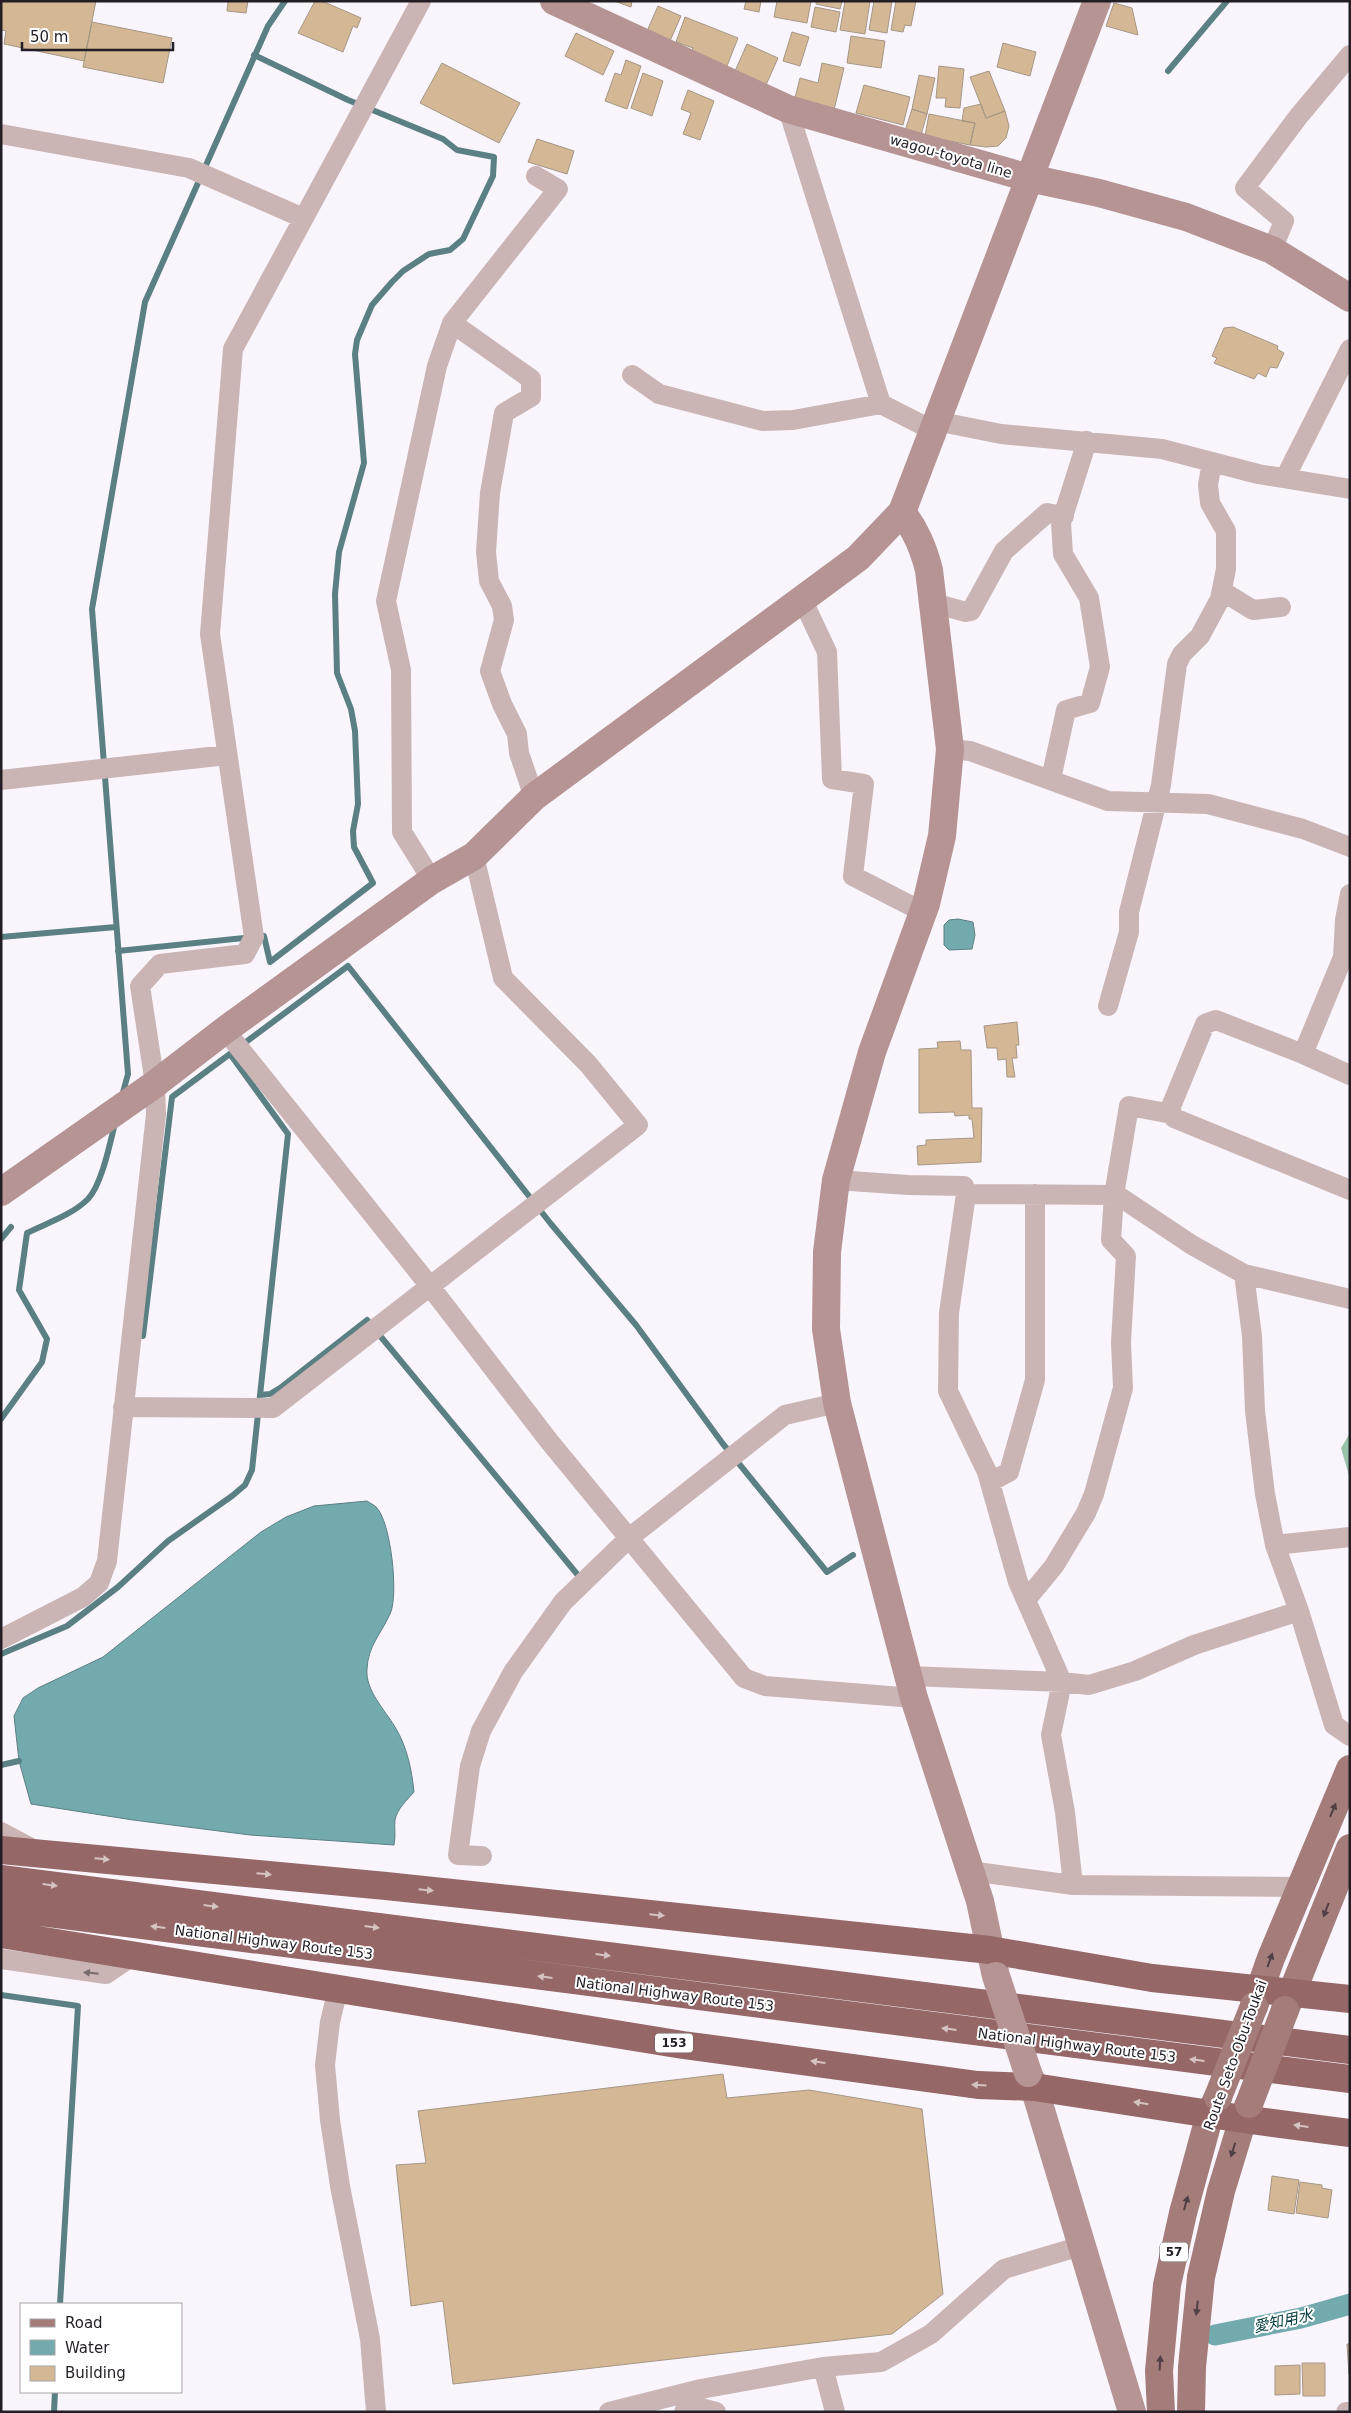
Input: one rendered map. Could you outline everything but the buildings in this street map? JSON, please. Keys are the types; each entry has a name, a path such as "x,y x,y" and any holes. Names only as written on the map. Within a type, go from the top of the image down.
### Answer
{"highway":[{"path":"1,1850 396,1887 993,1963 1152,1978 1257,1998 1289,2002 1350,1999"},
{"name":"National Highway Route 153","path":"1,1879 1350,2050"},
{"name":"National Highway Route 153","path":"1,1907 1350,2079"},
{"name":"153","path":"1,1934 683,2045 978,2085 1031,2080 1214,2106 1350,2133"}],"main road":[{"name":"Route Seto-Obu-Toukai","path":"1160,2412 1160,2363 1167,2285 1183,2213 1214,2106 1271,1958 1350,1769"},
{"name":"Route Seto-Obu-Toukai","path":"1191,2412 1192,2367 1201,2277 1209,2235 1246,2112 1289,2002 1343,1889 1350,1848"}],"street":[{"path":"1,1639 82,1597 99,1582 107,1561 156,1114 155,1084 140,986 160,964 245,954 254,937 210,634 233,349 421,1"},
{"path":"1,1192 155,1084 432,880 474,856 534,797 858,558 902,512 1097,1"},
{"name":"wagou-toyota line","path":"562,3 788,109 1029,178 1099,193 1186,217 1272,250 1350,298"},
{"path":"1272,250 1284,220 1245,188 1298,117 1350,55"},
{"path":"788,109 881,404"},
{"path":"1,134 189,168 303,218"},
{"path":"432,880 402,832 400,670 386,602 437,366 452,323 558,189 536,176"},
{"path":"452,323 531,379 531,398 504,413 490,493 486,552 489,581 502,606 504,620 490,671 502,704 517,734 519,753 534,797"},
{"path":"1284,478 1350,348"},
{"path":"632,375 659,394 763,421 793,420 881,404 934,426 1162,449 1284,478 1350,488"},
{"path":"1050,779 1066,710 1090,703 1100,667 1089,598 1063,554 1061,523 1087,441"},
{"path":"1108,1006 1129,932 1130,912 1157,801 1170,731 1178,664 1182,654 1200,636 1220,599 1222,591 1226,569 1226,531 1210,503 1208,485 1212,462"},
{"path":"902,512 914,528 922,545 928,570 950,749 942,836 923,912 872,1052 836,1180 827,1252 826,1329 837,1403 912,1687 980,1901 993,1963 1031,2080 1132,2412"},
{"path":"932,603 966,612 971,611 1004,550 1047,514 1064,516"},
{"path":"1222,591 1253,610 1281,607"},
{"path":"802,599 827,652 832,779 864,784 853,876 923,912"},
{"path":"950,749 970,751 1108,801 1208,804 1303,829 1350,847"},
{"path":"1,780 228,755"},
{"path":"123,1407 273,1408 429,1285 638,1125 588,1064 503,978 474,856"},
{"path":"1303,1054 1343,957 1346,913 1350,894"},
{"path":"1350,1075 1303,1054 1216,1020 1205,1024 1170,1109 1174,1118 1350,1190"},
{"path":"226,1030 429,1285 549,1441 744,1678 765,1686 912,1687 1062,1682 1089,1685 1135,1671 1194,1645 1299,1611"},
{"path":"1026,1600 1054,1566 1086,1513 1094,1494 1123,1388 1121,1342 1126,1256 1111,1240 1114,1195 1129,1106 1172,1114"},
{"path":"836,1180 908,1185 954,1184 964,1186 966,1194 949,1313 948,1391 990,1482 1012,1562 1026,1600 1062,1682 1051,1736 1065,1812 1073,1885"},
{"path":"966,1194 1117,1195 1192,1245 1244,1274 1341,1297 1350,1282"},
{"path":"990,1482 1009,1472 1035,1380 1035,1194"},
{"path":"1244,1274 1252,1336 1255,1411 1265,1494 1275,1545 1299,1611 1334,1725 1350,1736"},
{"path":"482,1856 458,1855 470,1766 481,1732 513,1672 562,1602 629,1538 785,1415 837,1403"},
{"path":"1275,1545 1350,1537"},
{"path":"1,1832 43,1854"},
{"path":"970,1871 1073,1885 1301,1887"},
{"path":"1,1959 106,1974 134,1955"},
{"path":"338,1989 330,2022 325,2065 330,2120 340,2186 370,2339 376,2412"},
{"path":"608,2412 700,2389 823,2367 881,2362 931,2334 1004,2268 1081,2246"},
{"path":"823,2367 835,2412"},
{"path":"684,2412 700,2408 716,2412"}],"green space":[{"path":"1350,1433 1350,1479 1341,1448"}],"water":[{"path":"958,919 973,922 975,935 972,949 949,950 944,945 944,925 949,920"},
{"path":"367,1501 376,1507 386,1527 392,1559 394,1592 390,1614 370,1654 367,1677 376,1700 403,1742 414,1792 396,1816 394,1845 250,1835 133,1820 31,1804 19,1761 14,1716 23,1698 38,1688 103,1657 261,1532 286,1517 314,1506"}],"waterway":[{"path":"122,1096 128,1074 92,609 145,302 268,26 285,1"},
{"path":"1168,71 1227,1"},
{"path":"118,951 264,936 270,962 373,883 354,847 353,831 358,804 355,731 351,709 337,673 335,594 339,552 364,463 355,354 357,340 372,305 403,271 429,254 450,250 463,239 493,176 494,157 457,150 443,139 348,100 254,55"},
{"path":"1,937 116,927"},
{"path":"143,1336 172,1097 348,966 551,1224 636,1325 723,1444 827,1572 853,1555"},
{"path":"1,1654 67,1626 118,1587 168,1541 232,1496 245,1485 252,1470 288,1134 230,1054"},
{"path":"1,1419 42,1362 47,1339 19,1290 27,1233 67,1214 88,1199 101,1174 115,1123"},
{"path":"1,1239 11,1227"},
{"path":"260,1395 270,1394 280,1388 367,1320 577,1574"},
{"path":"1,1765 19,1761"},
{"path":"1,1995 78,2006 60,2303"},
{"name":"愛知用水","path":"1215,2335 1301,2318 1350,2304"},
{"path":"54,2412 55,2393"}]}
